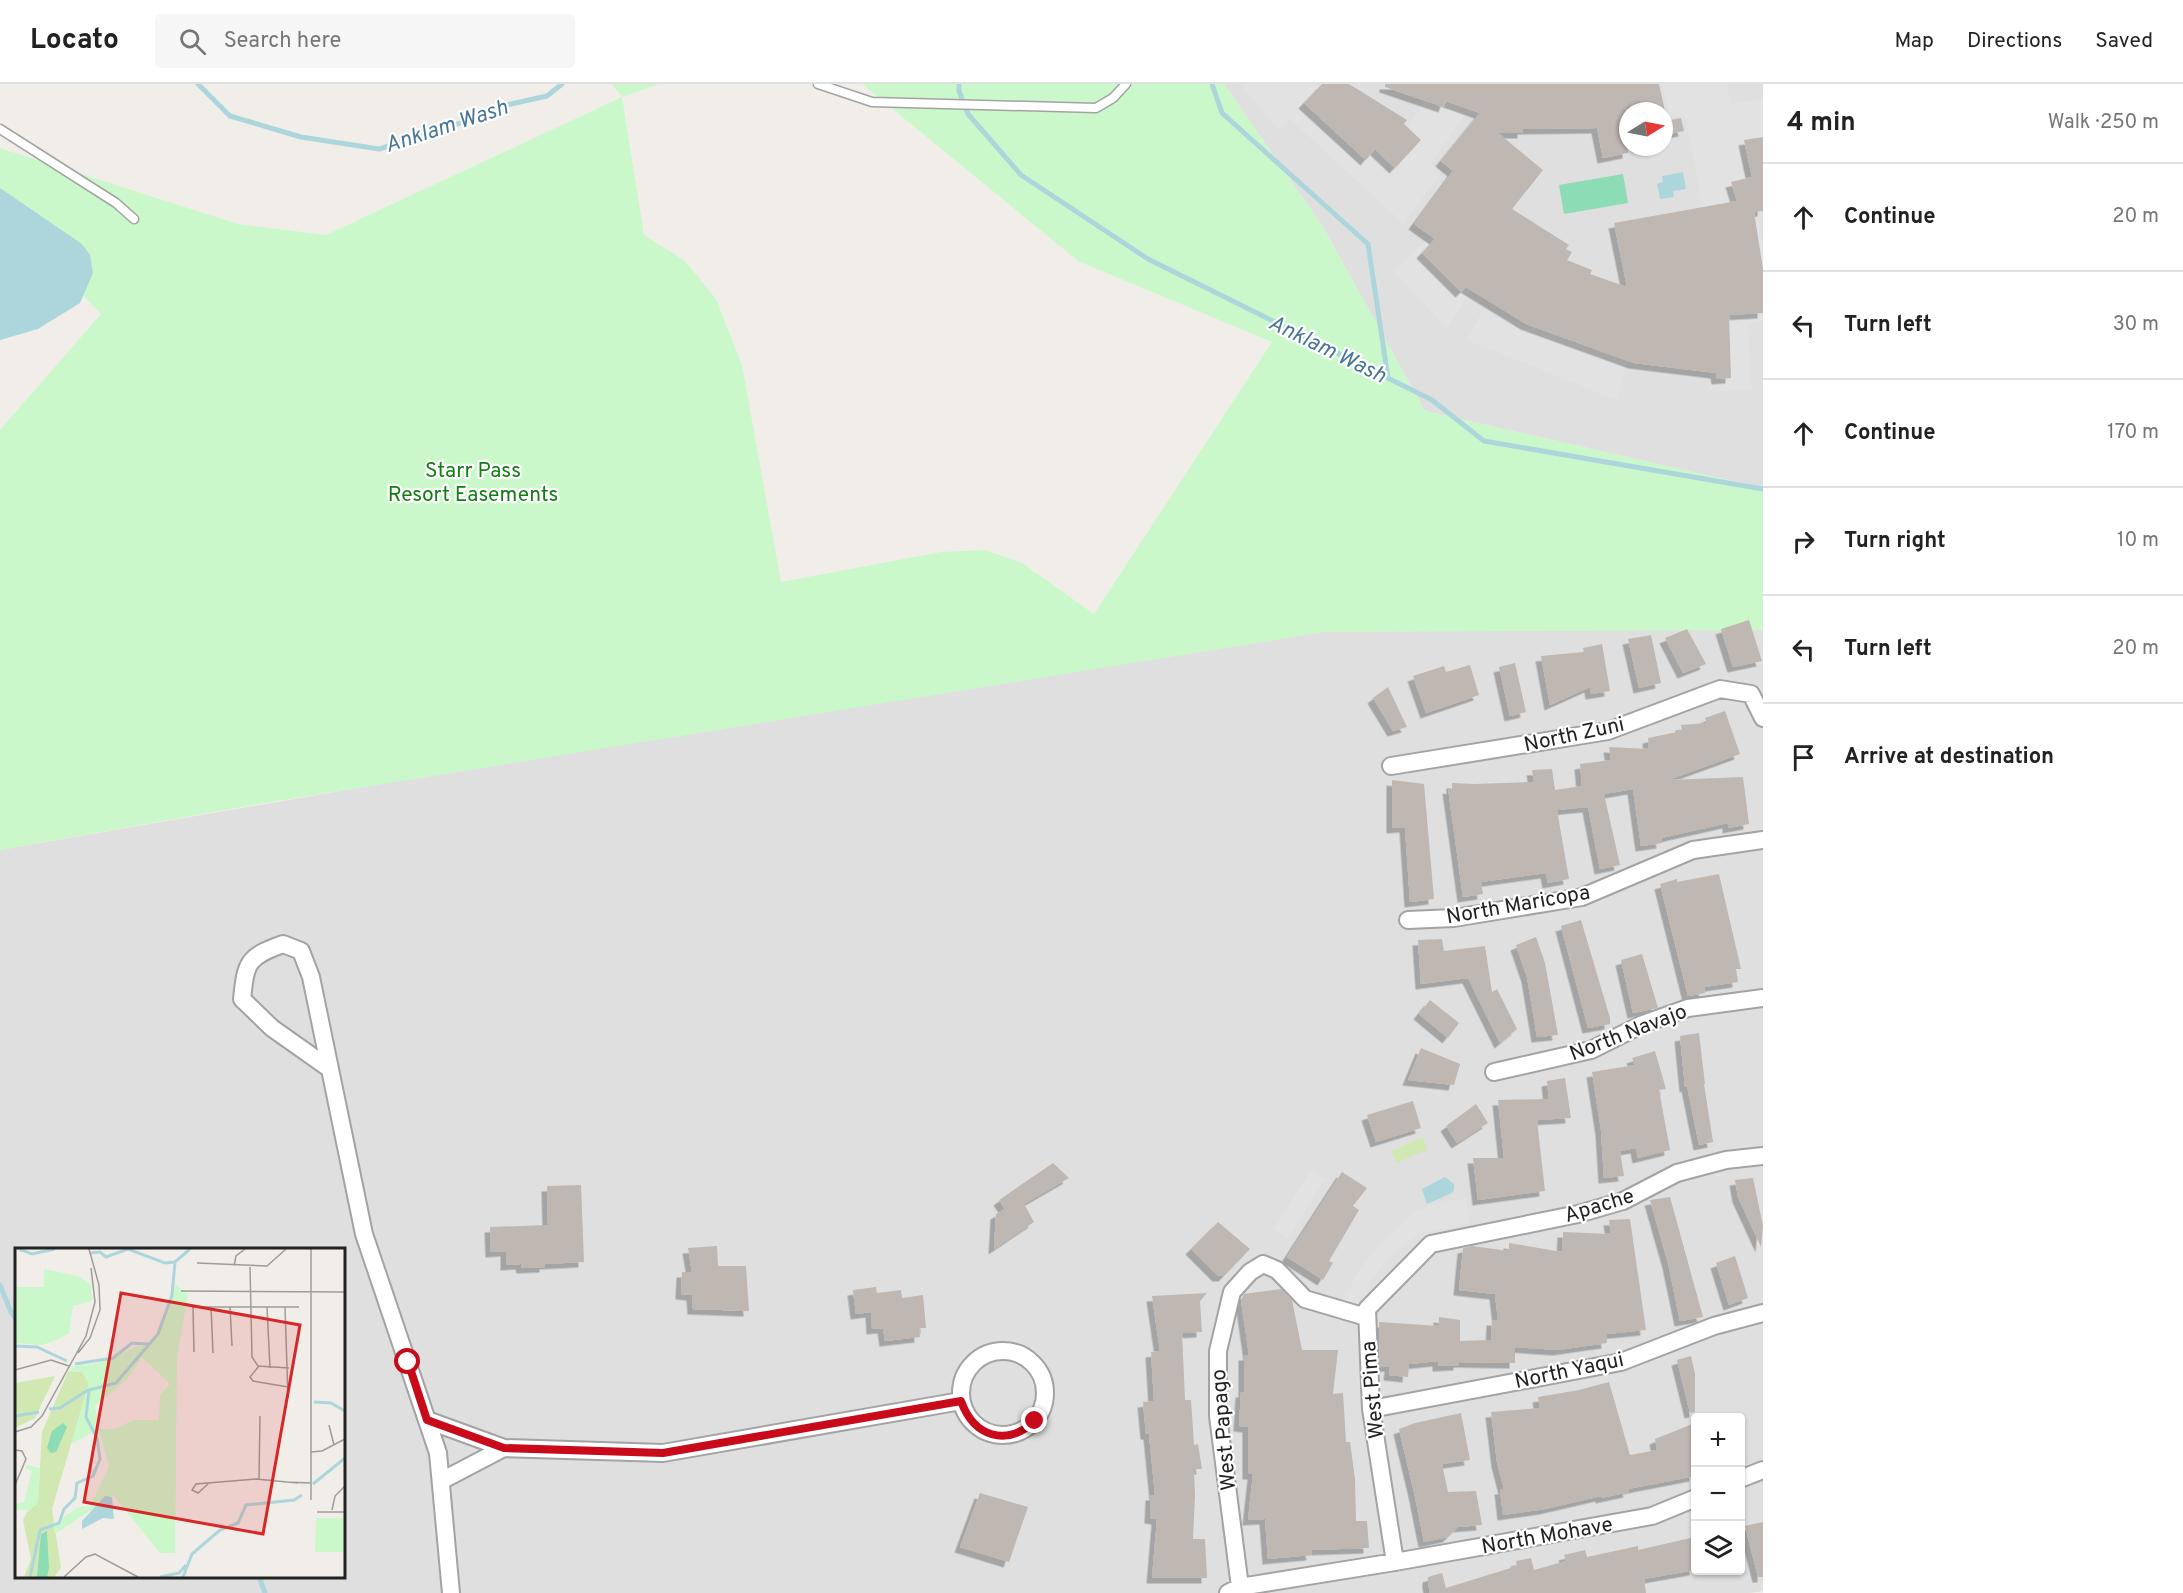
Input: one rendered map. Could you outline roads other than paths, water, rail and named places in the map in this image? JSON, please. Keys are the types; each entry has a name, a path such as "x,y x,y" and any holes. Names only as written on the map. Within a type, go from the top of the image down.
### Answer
{"street":[{"name":"North Zuni","path":"1391,766 1608,732 1720,689 1751,694 1763,718"},
{"name":"North Maricopa","path":"1408,920 1454,918 1582,897 1693,850 1763,840"},
{"path":"330,1069 272,1028 242,999 245,970 260,952 283,944 301,951 311,977 330,1069 364,1234 438,1453 452,1593"},
{"name":"North Navajo","path":"1494,1072 1592,1050 1643,1024 1688,1008 1763,998"},
{"name":"Apache","path":"1431,1244 1578,1214 1623,1201 1677,1173 1726,1160 1763,1156"},
{"name":"West Pima","path":"1395,1562 1371,1409 1366,1317 1367,1309 1431,1244"},
{"name":"West Papago","path":"1234,1590 1218,1416 1218,1351 1232,1292 1250,1272 1263,1264 1277,1270 1305,1299 1366,1317"},
{"name":"North Yaqui","path":"1371,1409 1622,1362 1714,1326 1763,1313"},
{"path":"1001,1351 1015,1353 1028,1359 1038,1370 1044,1383 1045,1396 1042,1409 1035,1421 1025,1430 1012,1435 999,1436 980,1429 966,1414 961,1401 961,1386 966,1373 975,1362 987,1354 1001,1351"},
{"path":"427,1420 504,1448 663,1453 961,1401"},
{"path":"441,1481 504,1448"},
{"path":"1745,1477 1763,1470"},
{"name":"North Mohave","path":"1234,1590 1652,1516 1691,1500"}],"lane":[{"path":"818,84 872,102 1096,108 1113,98 1125,84"},
{"path":"0,129 116,203 134,219"}],"water":[{"path":"1683,172 1686,189 1673,191 1674,197 1660,199 1657,184 1663,182 1662,176"},
{"path":"0,188 82,244 90,255 93,273 80,303 38,329 0,340"},
{"path":"1445,1177 1454,1184 1452,1193 1427,1204 1422,1189"}],"waterway":[{"name":"Anklam Wash","path":"198,84 230,116 301,137 379,149 440,131 502,106 547,96 562,84"},
{"name":"Anklam Wash","path":"959,84 959,91 968,114 1021,175 1148,259 1432,400 1484,441 1763,489"},
{"path":"1212,84 1222,113 1368,244 1388,378"},
{"path":"0,1285 15,1318"},
{"path":"260,1578 265,1593"}],"park label":[{"name":"Starr Pass Resort Easements","path":"473,482"}]}
